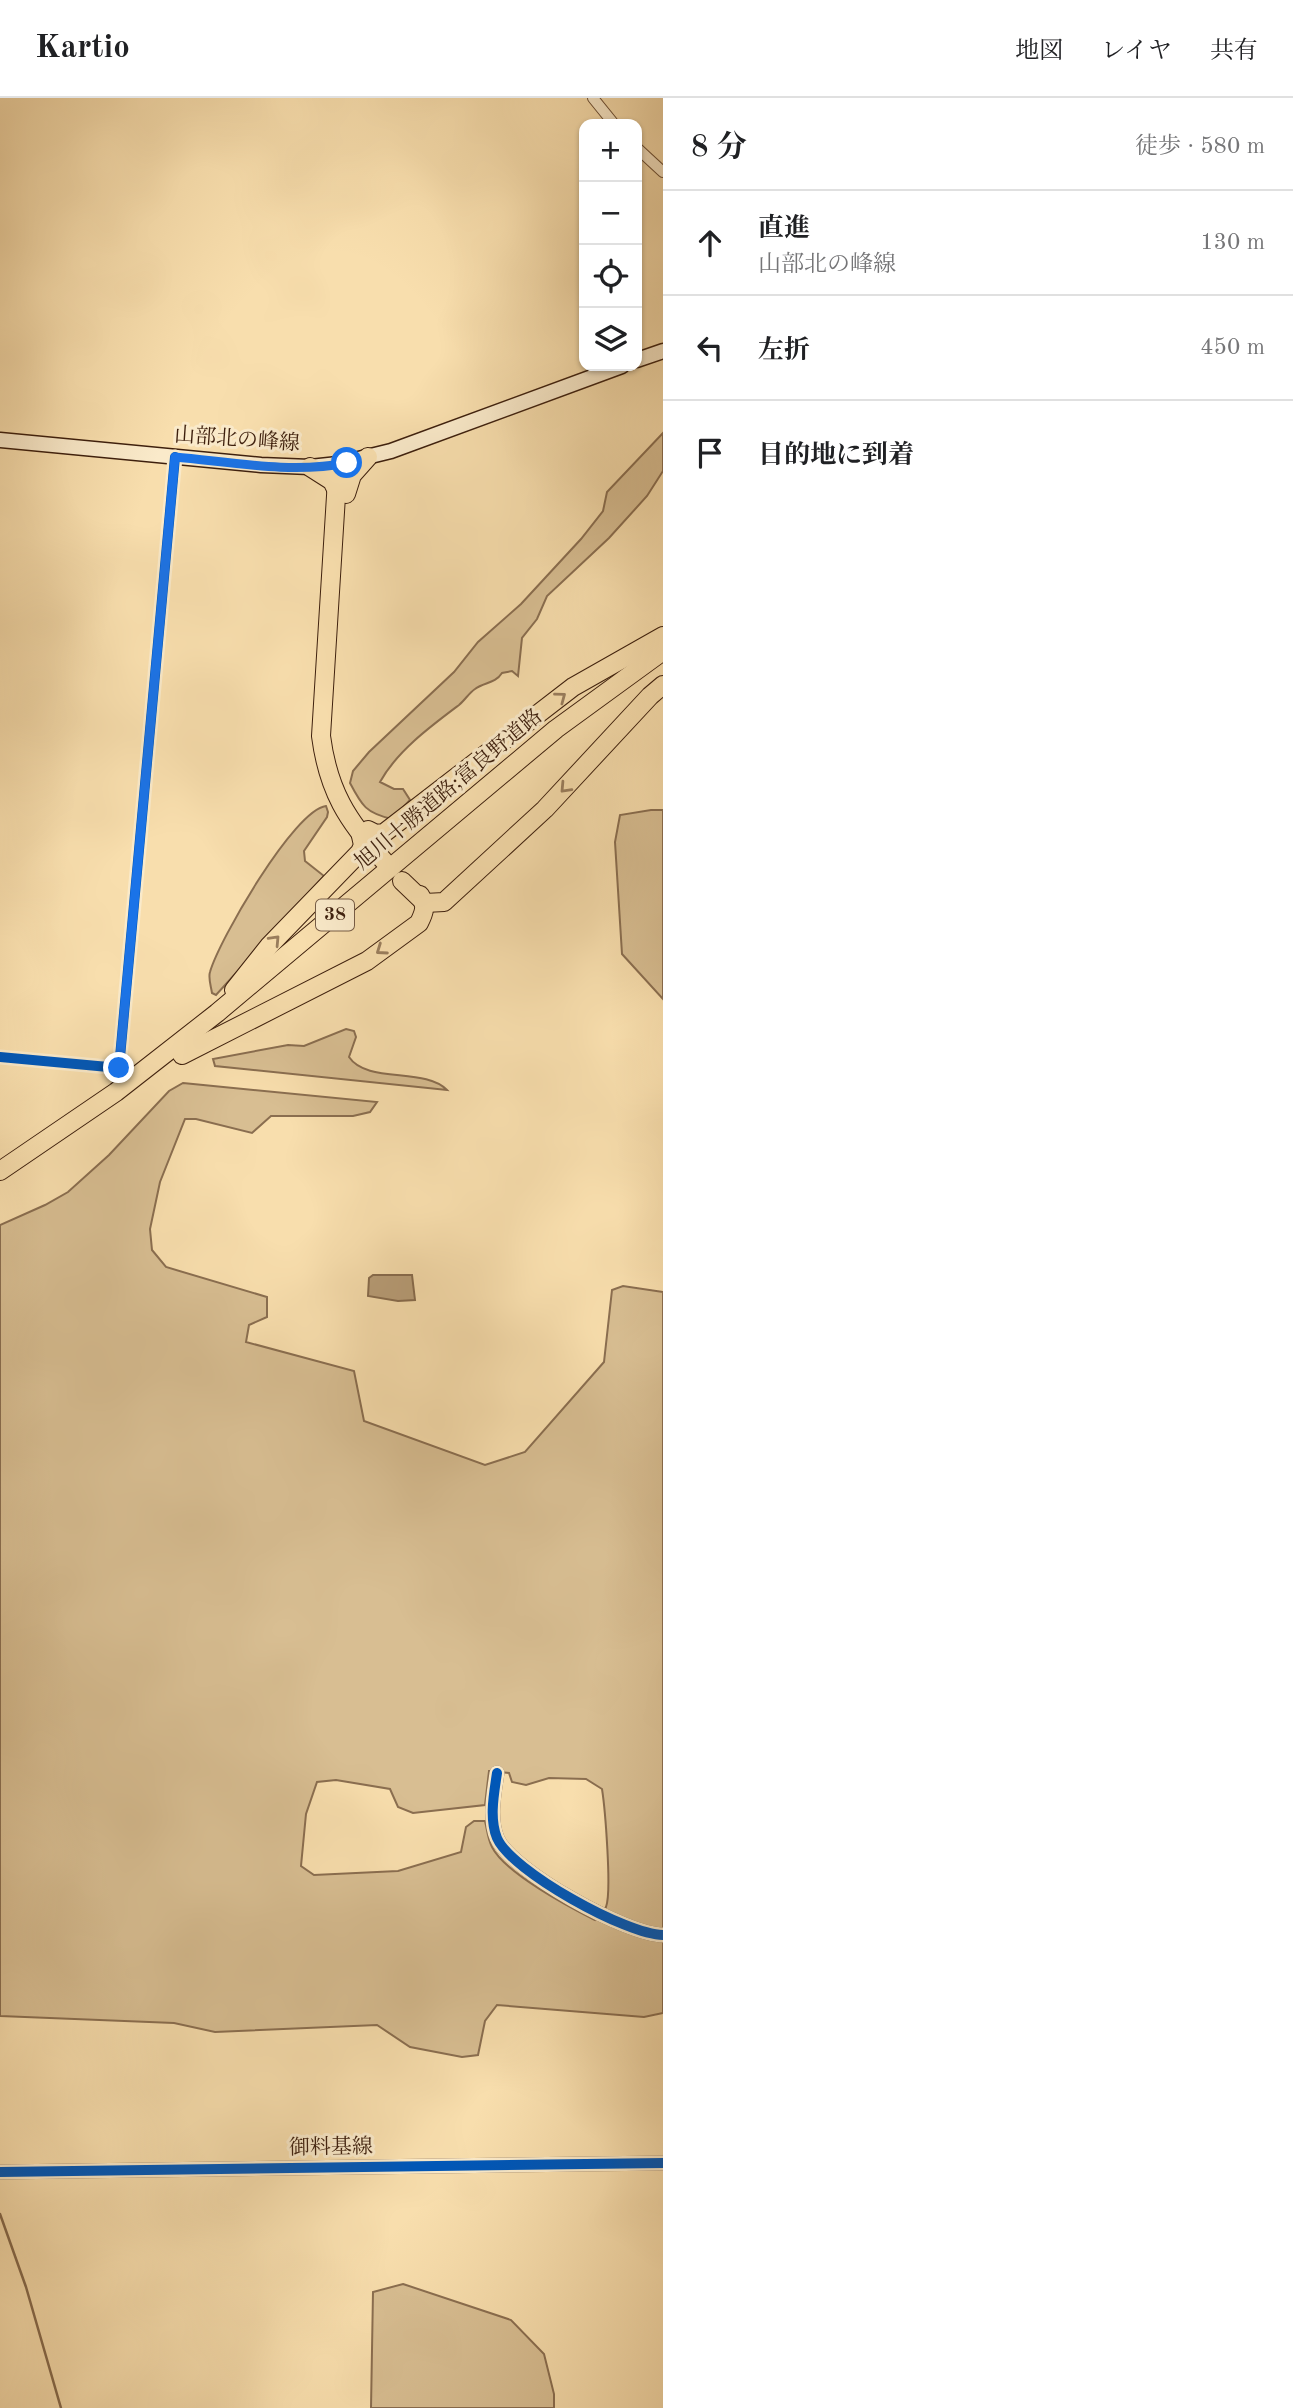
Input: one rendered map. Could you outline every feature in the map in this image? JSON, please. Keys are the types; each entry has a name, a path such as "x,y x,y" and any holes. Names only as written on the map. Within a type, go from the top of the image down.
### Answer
{"highway":[{"path":"342,494 352,475 368,457"},
{"path":"343,464 321,736 328,775 346,813 387,859"},
{"path":"310,467 332,481 342,494"},
{"path":"365,833 384,834 573,687 663,636"},
{"name":"旭川十勝道路;富良野道路","path":"0,1171 116,1092 217,1013 556,729 663,651"},
{"name":"旭川十勝道路;富良野道路","path":"0,1183 182,1055 481,804 562,738 663,663"},
{"path":"404,878 425,903 444,902 545,809 663,685"},
{"path":"217,1013 268,946 360,852 365,833"},
{"name":"38","path":"182,1055 367,961 419,923 424,914 425,903"}],"main road":[{"path":"642,358 663,351"},
{"name":"山部北の峰線","path":"0,440 261,465 310,467 343,464 391,451 608,371"}],"street":[{"path":"593,98 610,119"},
{"path":"642,153 663,172"},
{"path":"0,1058 119,1068 175,457"},
{"path":"497,1773 494,1828 498,1841 514,1861 601,1914 635,1930 663,1935"},
{"name":"御料基線","path":"0,2172 663,2163"}],"shaded area":[{"path":"663,433 663,471 647,496 609,538 547,596 537,619 522,638 518,676 512,671 502,673 496,679 478,687 415,740 380,782 394,789 403,789 410,800 392,819 370,811 350,783 353,771 369,752 454,672 478,642 521,604 581,539 603,511 607,492"},
{"path":"326,806 327,817 304,851 305,861 324,876 216,995 212,993 209,979 216,956 259,878 296,829 312,813"},
{"path":"663,810 663,999 622,954 615,842 620,815"},
{"path":"346,1029 354,1031 356,1037 349,1057 357,1065 382,1073 425,1079 447,1090 215,1066 213,1059 288,1045 304,1046"},
{"path":"183,1083 377,1102 370,1112 353,1116 271,1116 252,1133 196,1119 185,1119 160,1182 150,1229 152,1250 166,1267 267,1297 267,1317 249,1325 246,1342 354,1371 364,1421 485,1465 525,1452 604,1362 612,1290 623,1286 663,1292 663,2013 644,2017 497,2005 485,2021 478,2055 462,2057 410,2047 377,2025 215,2032 174,2023 0,2016 0,1225 68,1192 109,1155 169,1091","holes":["489,1771 509,1773 512,1782 526,1785 549,1778 586,1779 602,1789 608,1898 606,1907 595,1920 510,1868 492,1847 485,1821 474,1821 466,1827 461,1852 398,1871 314,1875 301,1866 306,1814 317,1782 336,1780 390,1789 398,1807 413,1813 485,1805"]},
{"path":"373,1275 412,1275 415,1300 398,1301 368,1296 369,1278"},
{"path":"403,2284 511,2320 544,2354 554,2394 554,2408 371,2408 373,2292"}],"waterway":[{"path":"0,2214 26,2287 61,2408"}],"cycle path":[{"path":"0,1057 119,1068 175,457"},
{"path":"497,1773 493,1822 497,1838 507,1852 546,1883 598,1913 646,1932 663,1935"},
{"path":"0,2172 663,2163"}],"route":[{"path":"119,1068 175,457 310,467 347,463"}]}
